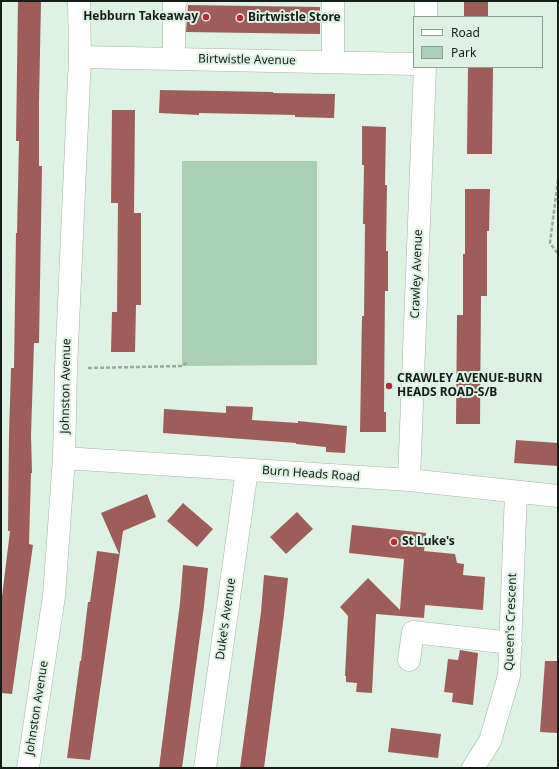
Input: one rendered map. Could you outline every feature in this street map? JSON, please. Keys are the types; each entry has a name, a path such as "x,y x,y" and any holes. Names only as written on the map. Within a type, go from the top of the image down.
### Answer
{"street":[{"name":"Johnston Avenue","path":"28,768 54,596 64,458 66,369 80,57 79,1"},
{"path":"174,58 174,4 176,1"},
{"path":"333,1 333,62"},
{"path":"426,1 426,16"},
{"name":"Birtwistle Avenue","path":"80,57 413,64"},
{"name":"Crawley Avenue","path":"409,480 426,68"},
{"name":"Burn Heads Road","path":"64,458 409,480 558,496"},
{"name":"Duke's Avenue","path":"205,768 247,470"},
{"name":"Queen's Crescent","path":"473,768 490,741 509,676 516,492"},
{"path":"409,660 413,632 511,642"}],"path":[{"path":"558,180 550,243 558,254"},
{"path":"66,369 182,366 188,362"}],"green space":[{"path":"182,161 317,161 317,365 182,366"}],"building":[{"path":"18,1 41,1 39,166 42,166 39,343 34,343 31,435 32,473 29,544 33,545 12,694 1,693 1,605 10,531 8,531 9,435 11,368 14,368 19,141 16,141"},
{"path":"464,1 488,1 488,16 464,16"},
{"path":"188,5 320,7 320,34 186,32"},
{"path":"468,68 493,68 492,154 467,154"},
{"path":"160,90 335,94 334,118 295,117 295,115 199,113 199,115 159,113"},
{"path":"112,110 135,110 134,213 141,213 141,305 136,305 135,352 111,352 112,312 117,312 118,203 111,203"},
{"path":"362,126 386,127 385,185 387,185 386,251 388,251 388,291 385,291 384,412 386,412 386,432 360,432 362,316 364,316 365,224 363,224 364,165 362,165"},
{"path":"465,189 490,189 489,231 487,231 487,296 481,296 480,424 456,424 457,315 463,315"},
{"path":"226,406 253,407 252,420 298,423 298,421 347,426 345,453 326,452 326,447 296,443 163,433 164,409 226,413"},
{"path":"516,440 558,443 558,466 514,463"},
{"path":"147,494 156,517 123,531 90,760 67,758 88,602 90,602 97,551 119,554 101,513"},
{"path":"183,503 213,529 197,547 167,521"},
{"path":"297,512 313,529 286,554 270,537"},
{"path":"352,525 426,533 424,551 455,554 457,563 464,564 463,575 485,577 483,610 425,605 424,618 376,614 372,693 356,692 357,683 346,682 348,616 340,607 368,578 400,610 404,559 349,553"},
{"path":"183,565 208,568 204,606 182,768 159,768 180,603"},
{"path":"264,575 288,578 284,615 264,768 240,768 261,612"},
{"path":"460,650 478,653 473,705 452,702 453,693 444,692 448,659 458,660"},
{"path":"545,661 558,661 558,733 540,732"},
{"path":"391,728 441,734 438,758 388,752"}],"place":[{"name":"Hebburn Takeaway","path":"206,17"},
{"name":"Birtwistle Store","path":"240,18"},
{"name":"CRAWLEY AVENUE-BURN HEADS ROAD-S/B","path":"389,386"},
{"name":"St Luke's","path":"394,542"}]}
